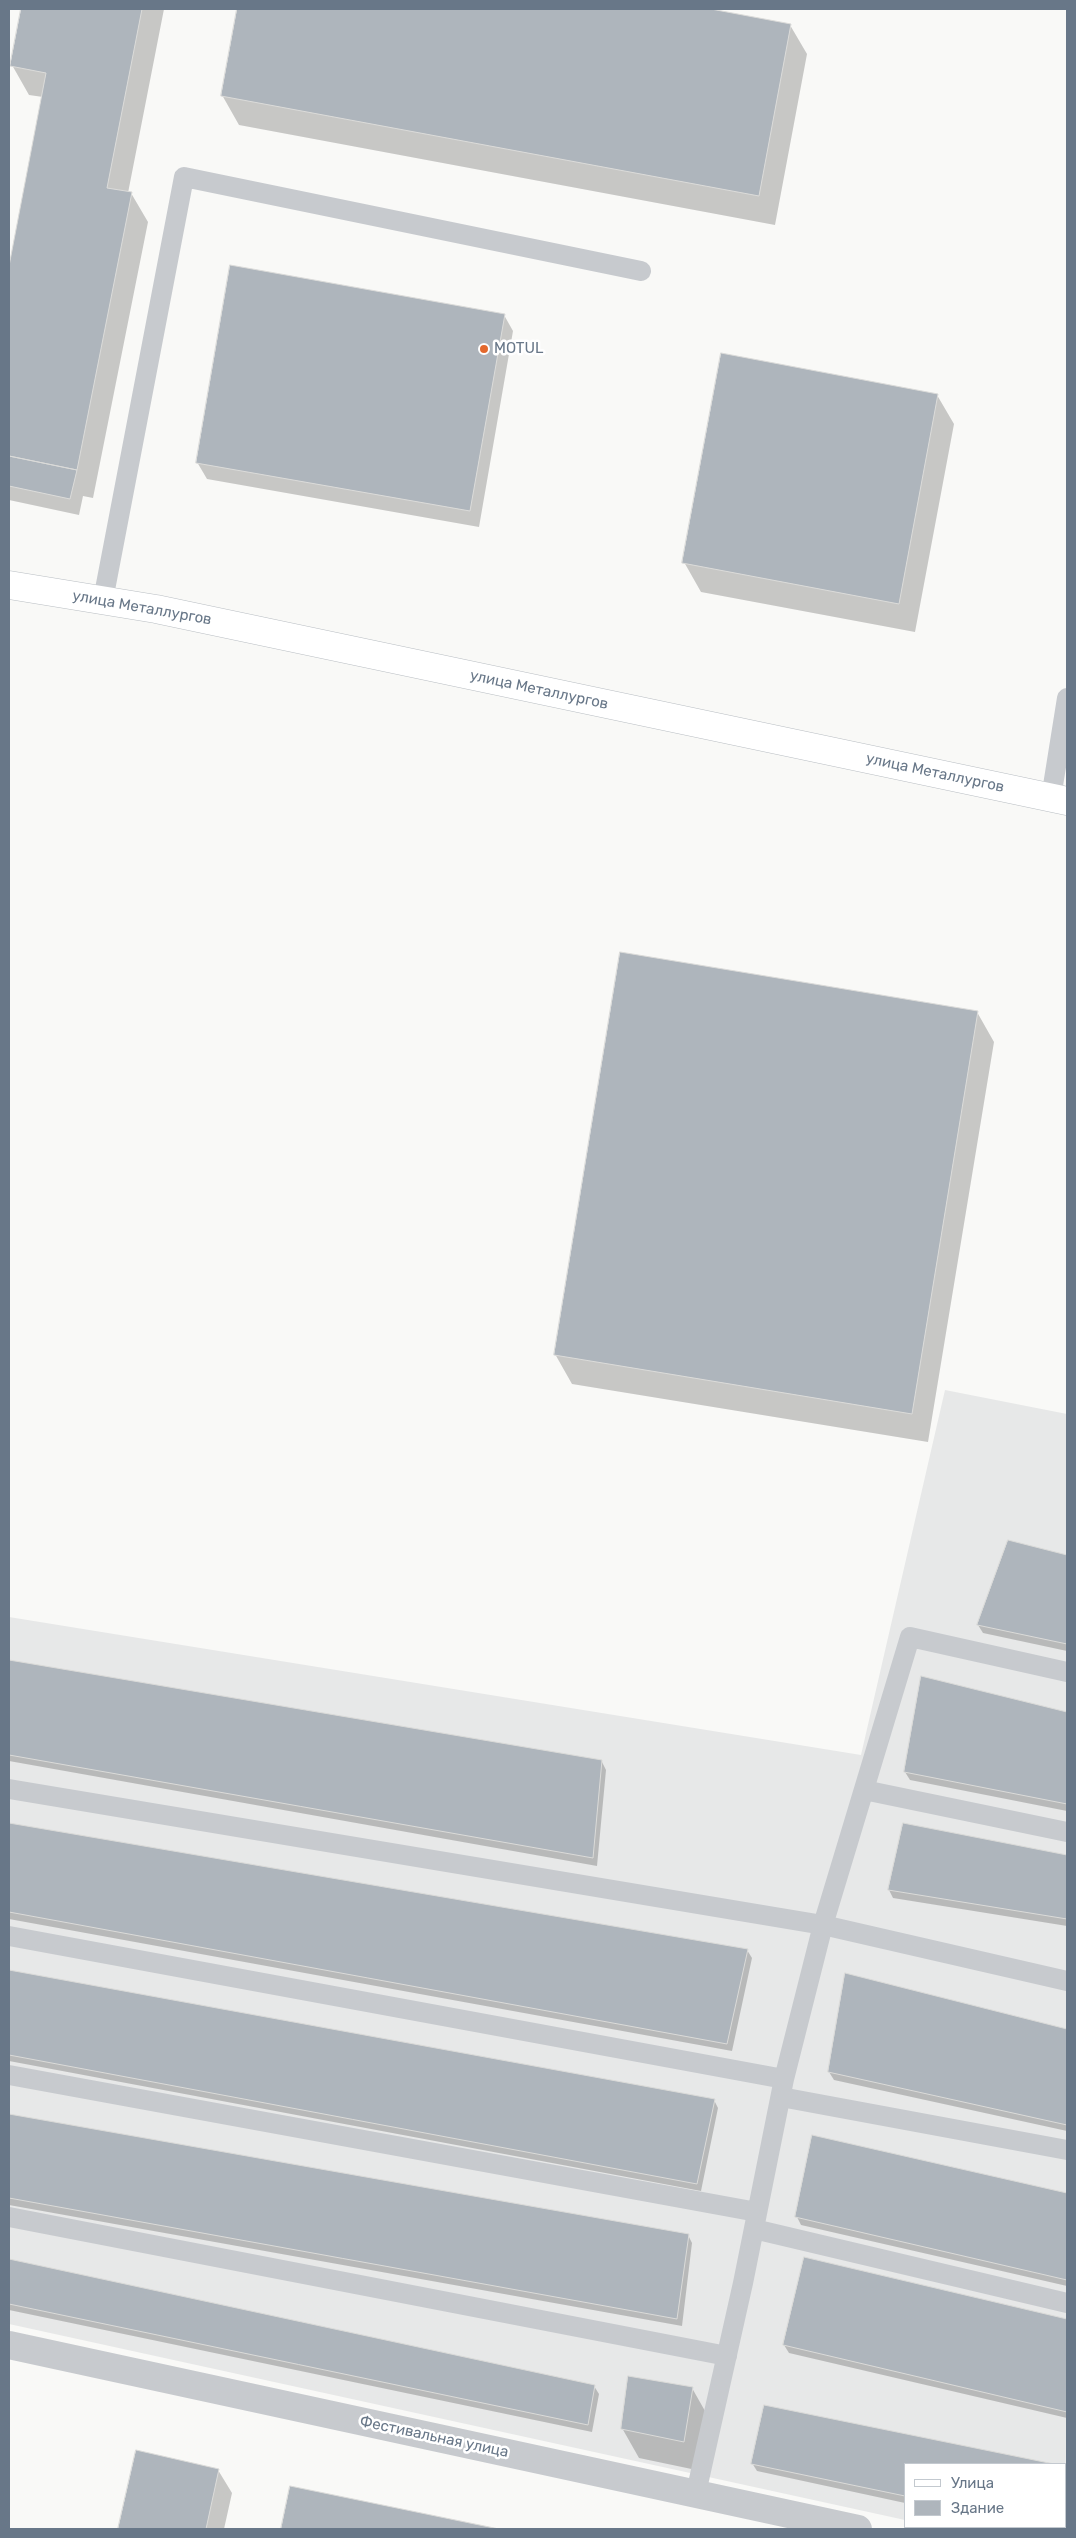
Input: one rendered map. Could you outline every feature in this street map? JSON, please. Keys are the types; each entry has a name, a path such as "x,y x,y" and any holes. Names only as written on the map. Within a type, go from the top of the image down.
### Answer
{"main road":[{"name":"улица Металлургов","path":"9,585 156,609 1059,800"}],"street":[{"name":"Фестивальная улица","path":"9,2345 858,2529"}],"lane":[{"path":"103,600 184,177 641,271"},
{"path":"1059,800 1067,698"},
{"path":"696,2493 727,2356 783,2088 823,1925 910,1636 1067,1672"},
{"path":"9,1789 823,1925 1067,1981"},
{"path":"864,1790 1067,1832"},
{"path":"9,1936 783,2088 1067,2150"},
{"path":"9,2075 756,2220 1067,2303"},
{"path":"9,2217 727,2356"}],"shaded area":[{"path":"945,1390 1067,1414 1067,2529 940,2528 1066,2528 1066,2463 904,2463 904,2520 9,2324 9,1617 861,1755"}],"building":[{"path":"21,9 142,9 107,188 132,192 77,470 9,456 9,266 46,73 10,66"},
{"path":"237,9 711,9 791,24 759,196 221,96"},
{"path":"230,265 505,314 470,511 196,463"},
{"path":"721,353 938,394 899,604 682,563"},
{"path":"9,456 77,470 70,499 9,486"},
{"path":"620,952 978,1011 912,1414 554,1355"},
{"path":"1008,1540 1067,1555 1067,1644 977,1625"},
{"path":"9,1660 602,1760 593,1858 9,1755"},
{"path":"921,1676 1067,1712 1067,1804 904,1772"},
{"path":"9,1823 748,1949 727,2044 9,1912"},
{"path":"903,1823 1067,1855 1067,1919 888,1890"},
{"path":"9,1970 715,2099 697,2184 9,2055"},
{"path":"845,1973 1067,2029 1067,2125 828,2072"},
{"path":"9,2114 689,2234 677,2319 9,2198"},
{"path":"812,2135 1067,2193 1067,2280 795,2217"},
{"path":"804,2257 1067,2319 1067,2412 783,2345"},
{"path":"9,2259 595,2385 588,2425 9,2304"},
{"path":"628,2376 693,2387 684,2442 621,2429"},
{"path":"764,2405 1049,2463 904,2463 904,2496 751,2464"},
{"path":"136,2450 219,2469 206,2529 118,2529"},
{"path":"1066,2466 1067,2529 1052,2528 1066,2528"},
{"path":"290,2486 499,2529 281,2529"}],"place":[{"name":"MOTUL","path":"484,349"}]}
